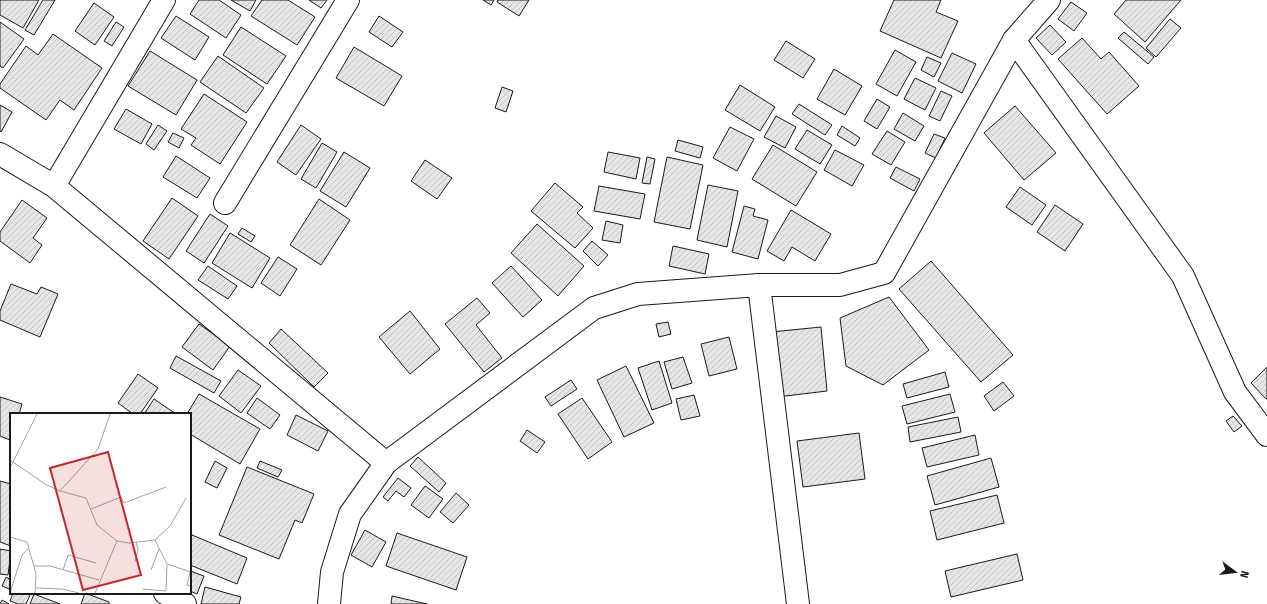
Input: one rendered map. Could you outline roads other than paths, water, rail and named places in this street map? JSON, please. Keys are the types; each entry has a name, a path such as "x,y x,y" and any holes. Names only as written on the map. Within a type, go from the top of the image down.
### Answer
{"street":[{"path":"54,186 164,0"},
{"path":"225,203 348,0"},
{"path":"329,604 332,572 350,514 386,463 594,308 638,294 759,285 840,285 884,273 1014,40 1049,0"},
{"path":"1014,40 1183,276 1235,392 1267,435"},
{"path":"0,154 54,186 386,463"},
{"path":"759,285 798,604"},
{"path":"167,594 185,604"}]}
